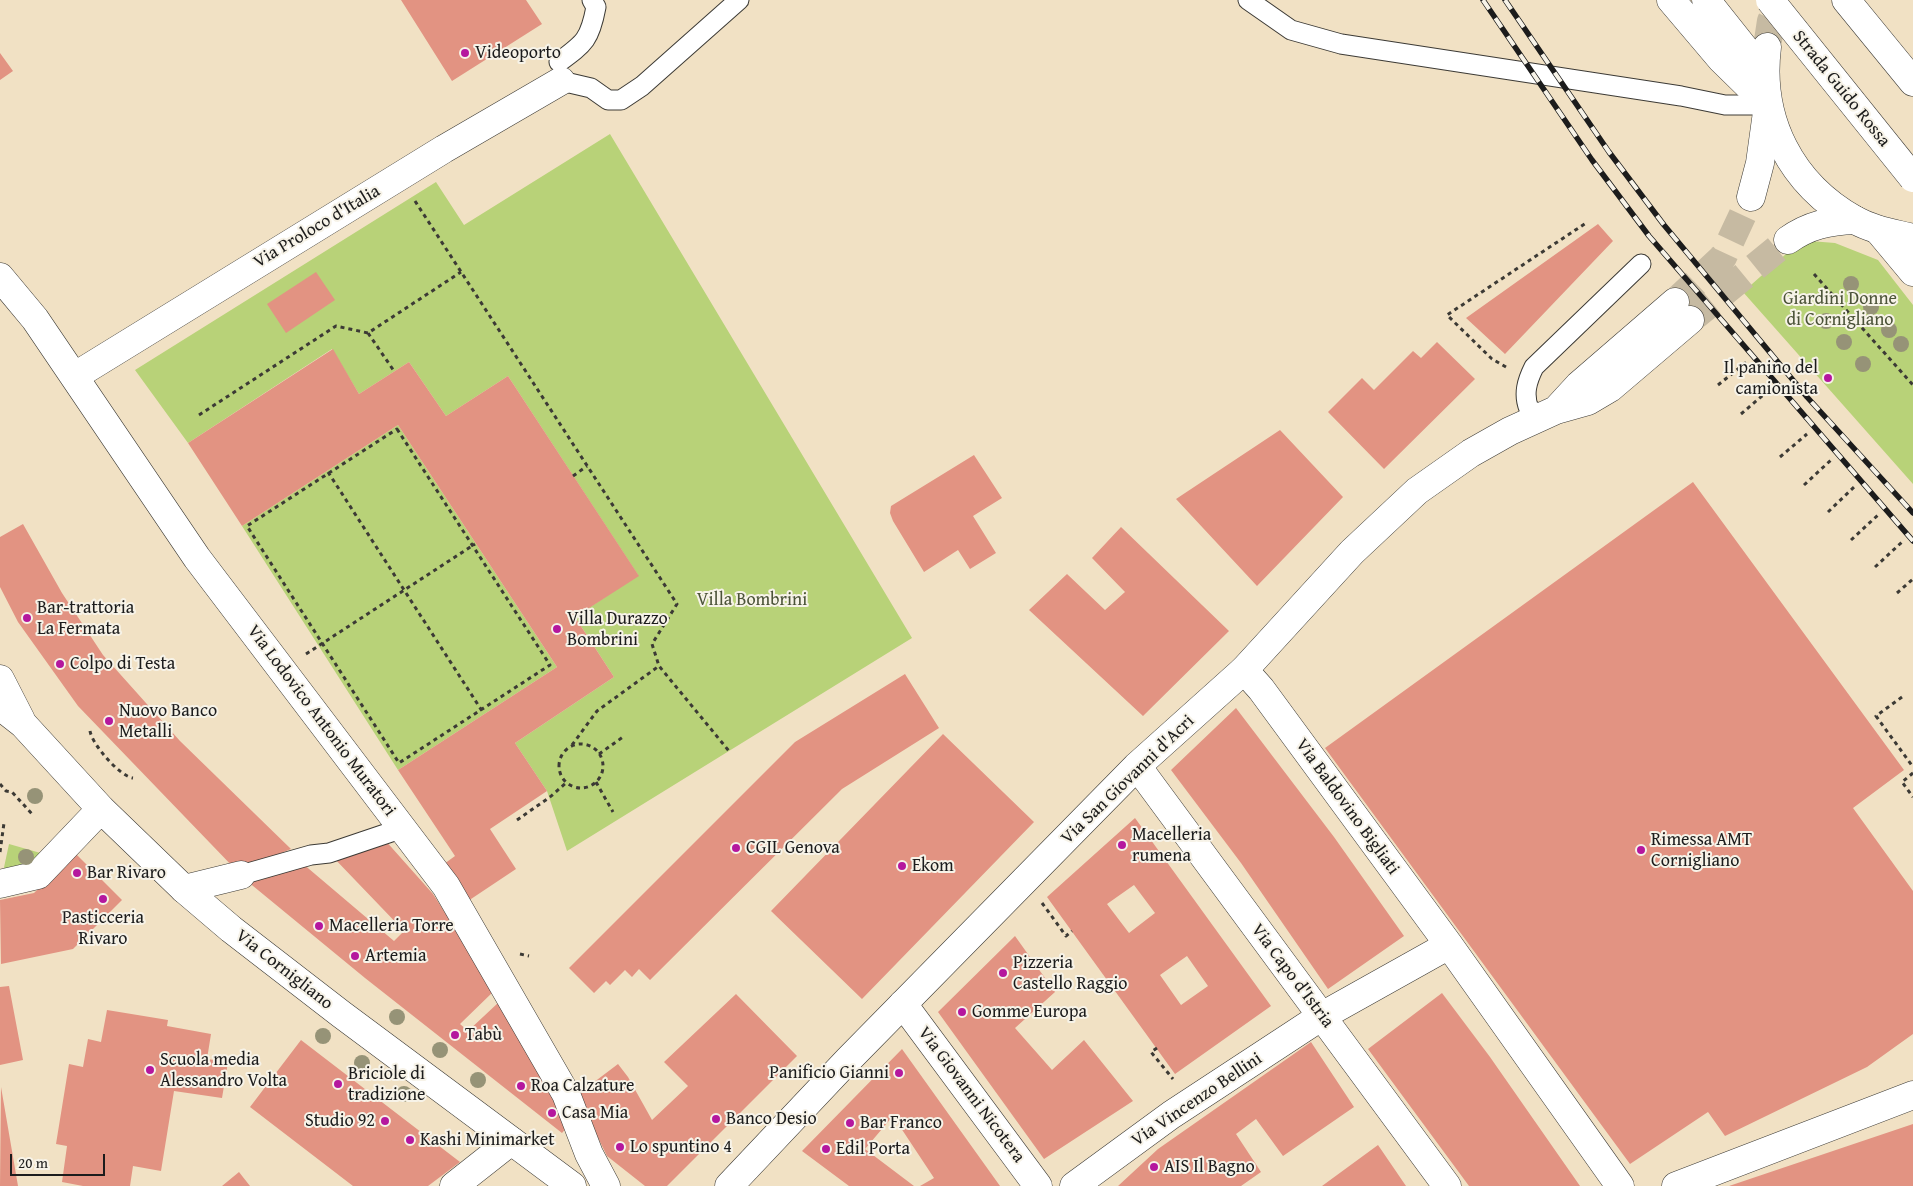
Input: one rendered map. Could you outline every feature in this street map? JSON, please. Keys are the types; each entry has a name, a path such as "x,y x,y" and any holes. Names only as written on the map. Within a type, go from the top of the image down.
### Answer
{"main road":[{"path":"1672,0 1721,59 1768,105 1779,140 1799,172 1824,199 1866,225 1913,272"},
{"path":"1706,0 1766,60 1768,105 1760,163 1751,197"},
{"name":"Strada Guido Rossa","path":"1770,0 1913,178"},
{"path":"1846,0 1913,82"},
{"name":"Via Proloco d'Italia","path":"75,376 399,177 560,71"},
{"path":"1788,240 1813,226 1833,221 1866,225 1913,238"},
{"name":"Via Lodovico Antonio Muratori","path":"0,277 36,319 197,558 446,886 566,1094 589,1154 606,1186"},
{"name":"Via San Giovanni d'Acri","path":"728,1186 903,1004 1137,766 1244,670 1352,552 1417,491 1471,453 1510,431 1550,413 1588,402 1610,388 1682,311"},
{"name":"Via Baldovino Bigliati","path":"1244,670 1261,689 1449,945 1620,1186"},
{"name":"Via Cornigliano","path":"0,679 22,724"},
{"name":"Via Cornigliano","path":"0,706 22,724 102,809 184,889 333,1008 572,1186"},
{"name":"Via Capo d'Istria","path":"1137,766 1447,1186"},
{"path":"0,884 38,875 102,809"},
{"path":"184,889 241,875"},
{"path":"1322,1016 1449,945"},
{"name":"Via Giovanni Nicotera","path":"903,1004 1038,1186"},
{"name":"Via Vincenzo Bellini","path":"1074,1186 1192,1103 1322,1016"},
{"path":"1676,1186 1913,1095"},
{"path":"454,1186 511,1141"}],"lane":[{"path":"592,0 596,7 592,27 582,45 560,71 608,100 621,100 642,86 739,0"},
{"path":"1248,0 1291,30 1341,44 1682,96 1725,105 1768,105"},
{"path":"1550,413 1529,409 1526,402 1528,381 1534,367 1641,264"},
{"path":"241,875 311,855 329,853 403,828"}],"path":[{"path":"399,177 677,604 652,644 659,666 729,751"},
{"path":"1528,381 1492,359 1447,315 1586,223"},
{"path":"368,333 461,272"},
{"path":"1814,274 1913,385"},
{"path":"199,415 336,326 368,333 394,371"},
{"path":"1718,385 1748,361"},
{"path":"1741,414 1769,390"},
{"path":"397,429 474,545 550,665 399,763 247,526 397,429"},
{"path":"1780,457 1807,434"},
{"path":"1804,485 1831,460"},
{"path":"573,476 587,466"},
{"path":"328,472 484,714"},
{"path":"1828,512 1854,487"},
{"path":"1851,540 1878,515"},
{"path":"1874,567 1902,542"},
{"path":"282,670 474,545"},
{"path":"1897,593 1913,579"},
{"path":"572,746 578,744 590,745 599,754 603,765 596,782 591,785 578,787 566,782 562,777 559,762 561,755 572,746 597,711 659,666"},
{"path":"1902,697 1876,716 1913,768"},
{"path":"90,731 91,736 106,758 128,777 132,778"},
{"path":"599,754 623,737"},
{"path":"1913,773 1902,782 1913,797"},
{"path":"517,820 550,797 566,782"},
{"path":"596,782 613,812"},
{"path":"0,784 6,791 12,792 33,815"},
{"path":"0,852 4,823"},
{"path":"1026,881 1066,936 1072,931"},
{"path":"1157,1048 1151,1052 1192,1103"}],"green space":[{"name":"Villa Bombrini","path":"610,134 912,638 567,851 547,791 515,743 614,677 575,617 638,575 508,376 446,416 409,362 359,394 332,349 188,443 135,370 436,182 464,225"},
{"name":"Giardini Donne di Cornigliano","path":"1810,241 1835,243 1878,260 1913,305 1913,484 1743,292 1786,254"},
{"path":"398,425 557,667 398,770 242,526"},
{"path":"9,844 44,854 32,866 3,872"}],"building":[{"name":"Videoporto","path":"401,0 526,0 542,24 452,81"},
{"path":"0,53 13,71 0,80"},
{"path":"1598,224 1613,241 1505,354 1466,318"},
{"path":"316,272 335,300 286,333 267,304"},
{"path":"1437,342 1475,379 1384,469 1328,412 1362,378 1374,390 1413,351 1421,358"},
{"name":"Villa Durazzo Bombrini","path":"333,349 359,394 409,362 446,416 508,376 639,576 575,617 614,677 515,743 547,791 490,829 516,869 468,901 444,864 455,856 398,770 557,667 398,425 242,526 188,443"},
{"path":"1280,430 1343,497 1257,586 1176,499"},
{"path":"974,455 1002,498 973,516 996,553 970,569 958,550 924,572 893,521 890,513 891,506"},
{"name":"Rimessa AMT Cornigliano","path":"1693,482 1904,770 1853,808 1913,891 1913,1034 1867,1067 1725,1136 1708,1112 1630,1164 1325,748"},
{"path":"23,524 62,593 103,655 180,741 291,849 237,871 78,706 18,622 0,587 0,537"},
{"path":"1121,527 1229,631 1143,716 1029,610 1067,574 1105,610 1125,592 1092,558"},
{"name":"CGIL Genova","path":"905,674 939,728 842,789 650,980 639,969 632,977 625,970 610,985 606,981 594,993 569,968 795,742"},
{"path":"1236,708 1334,837 1404,936 1328,989 1241,863 1171,770"},
{"name":"Ekom","path":"943,734 1034,822 862,999 771,911"},
{"path":"1135,818 1271,1006 1175,1074 1047,897","holes":["1134,885 1155,913 1129,933 1107,904","1187,956 1208,986 1181,1005 1160,975"]},
{"path":"384,839 433,894 495,990 460,1024 468,1031 499,1002 568,1126 562,1133 365,978 247,881 302,863 394,941 404,931 332,856"},
{"path":"75,853 122,900 73,949 1,964 0,900 34,893"},
{"path":"1015,936 1055,992 1015,1028 1052,1070 1084,1040 1133,1101 1044,1159 938,1012"},
{"path":"9,986 23,1060 0,1065 0,987"},
{"path":"1442,993 1490,1057 1580,1186 1469,1186 1368,1049"},
{"path":"736,994 797,1056 667,1186 645,1186 607,1156 577,1095 618,1064 628,1077 652,1120 688,1086 664,1062"},
{"path":"107,1010 168,1020 167,1026 211,1034 207,1059 228,1062 222,1098 174,1091 161,1171 133,1166 130,1186 83,1186 62,1182 67,1146 56,1144 69,1064 83,1067 88,1039 101,1042"},
{"path":"301,1040 460,1162 428,1186 353,1186 250,1107"},
{"path":"1311,1042 1354,1107 1283,1156 1256,1119 1236,1134 1261,1172 1241,1186 1118,1186 1158,1149"},
{"path":"902,1049 1000,1186 920,1186 934,1178 893,1116 865,1149 914,1186 849,1186 802,1151"},
{"path":"1,1087 18,1186 0,1186"},
{"path":"1913,1124 1913,1186 1729,1186"},
{"path":"1378,1145 1406,1186 1322,1186"},
{"path":"239,1172 250,1186 222,1186"}],"tunnel":[{"path":"1767,47 1771,21 1781,0"},
{"path":"1675,302 1723,257 1751,197"},
{"path":"1690,320 1788,240"}],"railway":[{"path":"1483,0 1592,160 1649,236 1913,541"},
{"path":"1505,0 1609,152 1664,225 1807,397 1913,513"}],"place":[{"name":"Videoporto","path":"465,53"},
{"name":"Il panino del camionista","path":"1828,378"},
{"name":"Bar-trattoria La Fermata","path":"27,618"},
{"name":"Villa Durazzo Bombrini","path":"557,629"},
{"name":"Colpo di Testa","path":"60,664"},
{"name":"Nuovo Banco Metalli","path":"109,721"},
{"name":"Macelleria rumena","path":"1122,845"},
{"name":"CGIL Genova","path":"736,848"},
{"name":"Rimessa AMT Cornigliano","path":"1641,850"},
{"name":"Ekom","path":"902,866"},
{"name":"Bar Rivaro","path":"77,873"},
{"name":"Pasticceria Rivaro","path":"103,899"},
{"name":"Macelleria Torre","path":"319,926"},
{"name":"Artemia","path":"355,956"},
{"name":"Pizzeria Castello Raggio","path":"1003,973"},
{"name":"Gomme Europa","path":"962,1012"},
{"name":"Tabù","path":"455,1035"},
{"name":"Scuola media Alessandro Volta","path":"150,1070"},
{"name":"Panificio Gianni","path":"899,1073"},
{"name":"Briciole di tradizione","path":"338,1084"},
{"name":"Roa Calzature","path":"521,1086"},
{"name":"Casa Mia","path":"552,1113"},
{"name":"Banco Desio","path":"716,1119"},
{"name":"Studio 92","path":"385,1121"},
{"name":"Bar Franco","path":"850,1123"},
{"name":"Kashi Minimarket","path":"410,1140"},
{"name":"Lo spuntino 4","path":"620,1147"},
{"name":"Edil Porta","path":"826,1149"},
{"name":"AIS Il Bagno","path":"1154,1167"}]}
